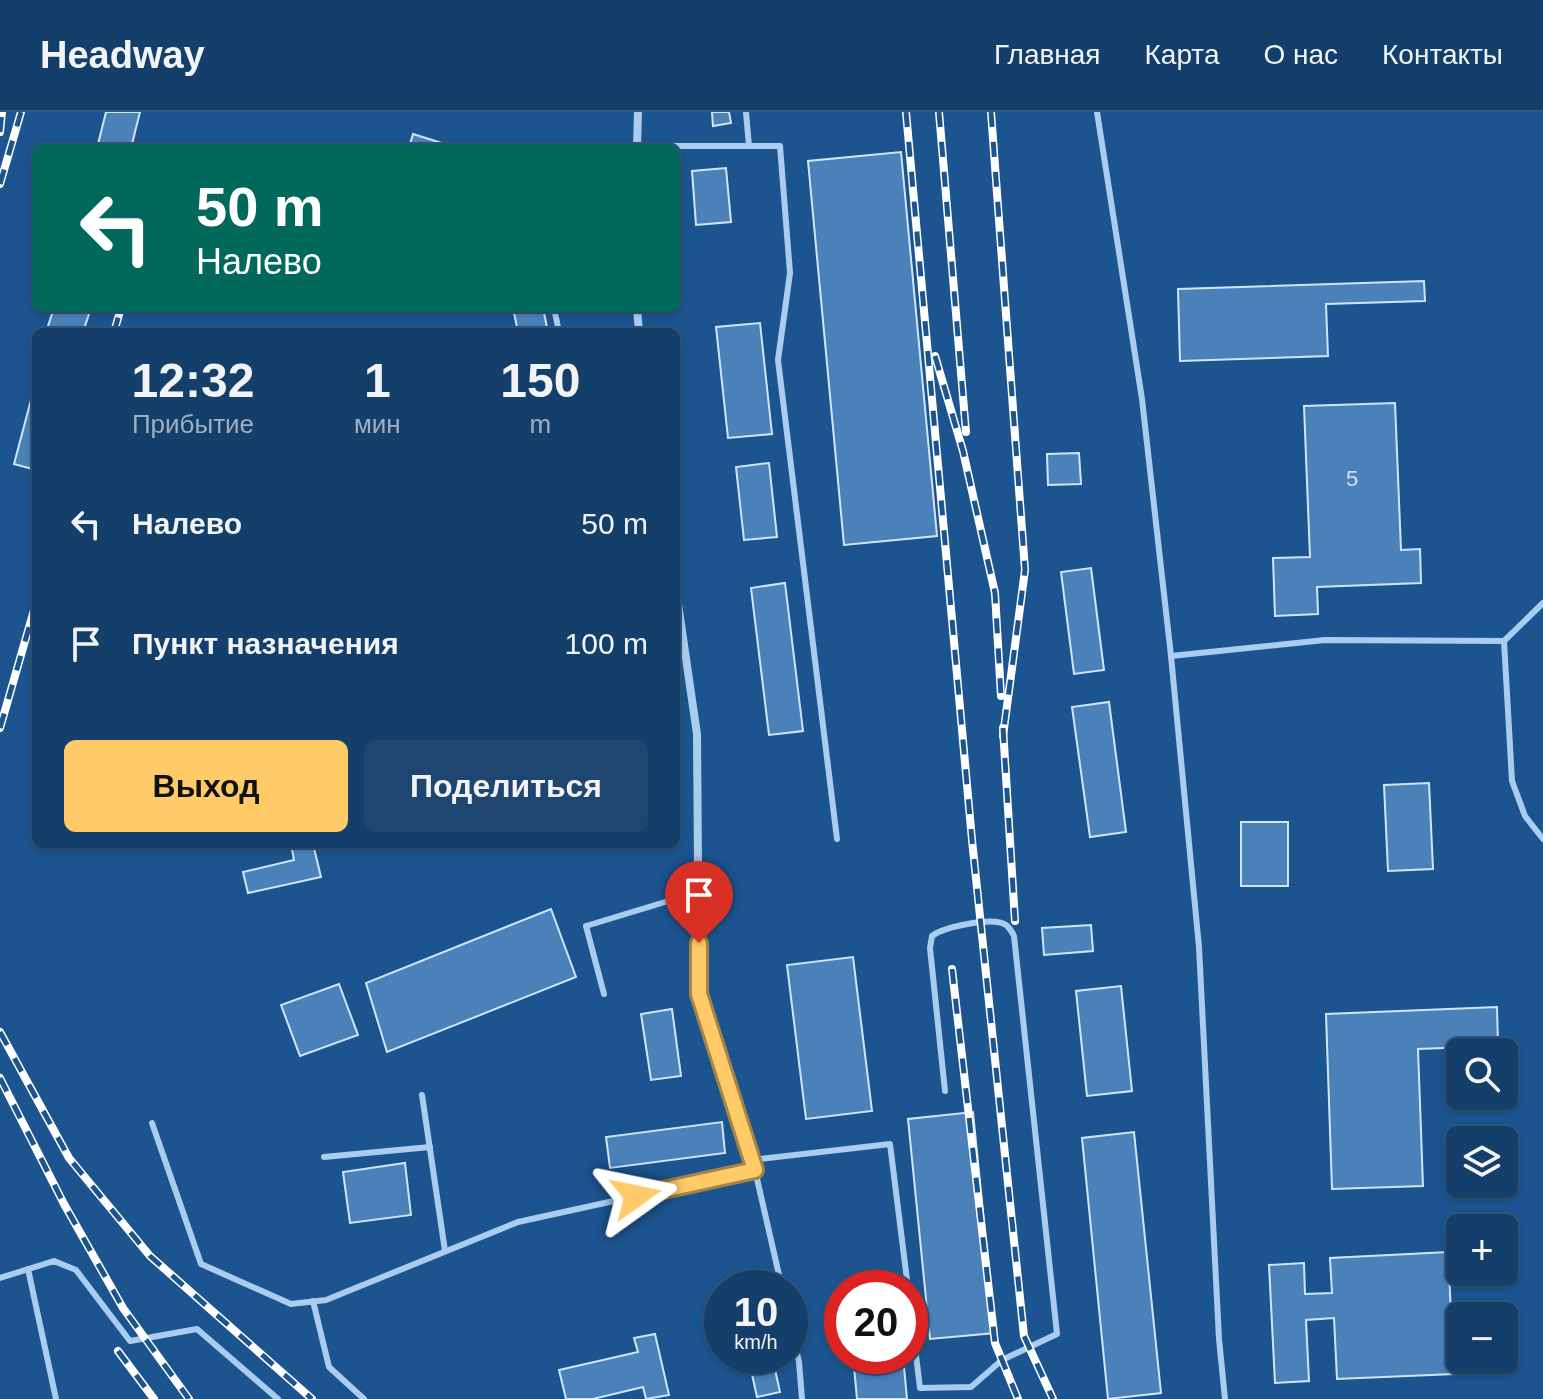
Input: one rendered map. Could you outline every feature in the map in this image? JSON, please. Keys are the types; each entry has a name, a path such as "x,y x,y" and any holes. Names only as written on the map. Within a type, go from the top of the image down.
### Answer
{"street":[{"path":"637,144 638,112"},
{"path":"680,646 697,734 699,994 746,1147"}],"lane":[{"path":"746,112 749,146"},
{"path":"1097,112 1142,399 1171,656 1199,947 1219,1339 1225,1399"},
{"path":"680,147 780,146 790,273 778,360 837,839"},
{"path":"1171,656 1325,640 1504,641 1543,603"},
{"path":"1504,641 1512,781 1525,816 1543,839"},
{"path":"604,994 586,926 698,892"},
{"path":"918,1374 920,1388 971,1387 1002,1360 1057,1334 1014,936 1006,925 992,921 941,930 932,936 930,948 945,1091"},
{"path":"422,1095 445,1251"},
{"path":"152,1123 201,1264 291,1304 326,1300 518,1222 755,1170"},
{"path":"751,1160 890,1144 906,1270"},
{"path":"324,1157 430,1147"},
{"path":"746,1147 755,1170 778,1270"},
{"path":"0,1278 54,1261 76,1270 130,1341 197,1329 278,1399"},
{"path":"28,1269 56,1399"},
{"path":"313,1301 329,1367 364,1399"},
{"path":"800,1374 802,1399"}],"building":[{"path":"106,112 140,112 132,144 98,144"},
{"path":"712,112 729,112 731,123 713,126"},
{"path":"413,134 445,144 410,144"},
{"path":"901,152 937,536 844,545 808,161"},
{"path":"726,168 731,222 696,225 692,171"},
{"path":"1424,281 1425,301 1326,304 1328,356 1180,361 1178,289"},
{"path":"53,312 90,312 84,328 47,328"},
{"path":"514,312 544,312 547,328 517,328"},
{"path":"760,323 772,434 728,438 716,327"},
{"path":"32,396 32,469 14,464"},
{"path":"1395,403 1401,550 1420,549 1421,583 1317,587 1318,614 1275,616 1273,558 1310,557 1304,406"},
{"path":"1079,453 1081,484 1048,485 1047,454"},
{"path":"769,463 777,537 744,540 736,467"},
{"path":"1091,568 1104,670 1074,674 1061,572"},
{"path":"785,583 803,731 769,735 751,588"},
{"path":"1109,702 1126,832 1090,837 1072,707"},
{"path":"1429,783 1433,869 1388,871 1384,785"},
{"path":"1241,822 1288,822 1288,886 1241,886"},
{"path":"292,848 314,848 321,877 248,893 243,872 294,860"},
{"path":"551,909 576,977 387,1052 366,983"},
{"path":"1091,925 1093,951 1044,955 1042,928"},
{"path":"853,957 872,1111 806,1119 787,965"},
{"path":"339,984 358,1035 300,1056 281,1005"},
{"path":"1121,986 1132,1091 1087,1096 1076,991"},
{"path":"1497,1007 1498,1038 1446,1038 1446,1048 1418,1049 1423,1186 1332,1189 1326,1014"},
{"path":"672,1009 681,1076 651,1080 641,1014"},
{"path":"973,1112 995,1333 930,1339 928,1270 923,1270 908,1119"},
{"path":"722,1122 725,1153 610,1168 606,1137"},
{"path":"1134,1132 1161,1393 1108,1399 1082,1138"},
{"path":"405,1163 411,1215 350,1223 343,1172"},
{"path":"1446,1252 1446,1286 1450,1286 1450,1302 1446,1302 1446,1374 1454,1374 1337,1379 1334,1318 1306,1320 1309,1381 1275,1383 1269,1265 1304,1263 1305,1294 1332,1293 1330,1258"},
{"path":"655,1334 669,1395 646,1399 643,1387 593,1399 566,1399 559,1370 638,1352 634,1338"},
{"path":"752,1374 776,1374 780,1392 757,1397"},
{"path":"855,1374 905,1374 907,1399 857,1399"}],"railway":[{"path":"0,132 2,112"},
{"path":"0,184 21,112"},
{"path":"906,112 972,840 1024,1336 1053,1399"},
{"path":"939,112 966,432"},
{"path":"991,112 1025,570 1003,736"},
{"path":"115,328 120,312"},
{"path":"935,356 963,451 995,593 1001,696"},
{"path":"0,728 32,617"},
{"path":"1003,728 1015,921"},
{"path":"952,969 995,1343 1018,1399"},
{"path":"0,1032 69,1158 150,1256 312,1399"},
{"path":"0,1078 64,1204 123,1308 189,1399"},
{"path":"118,1351 154,1399"}],"route":[{"path":"636,1196 755,1170 699,994 699,943"}]}
